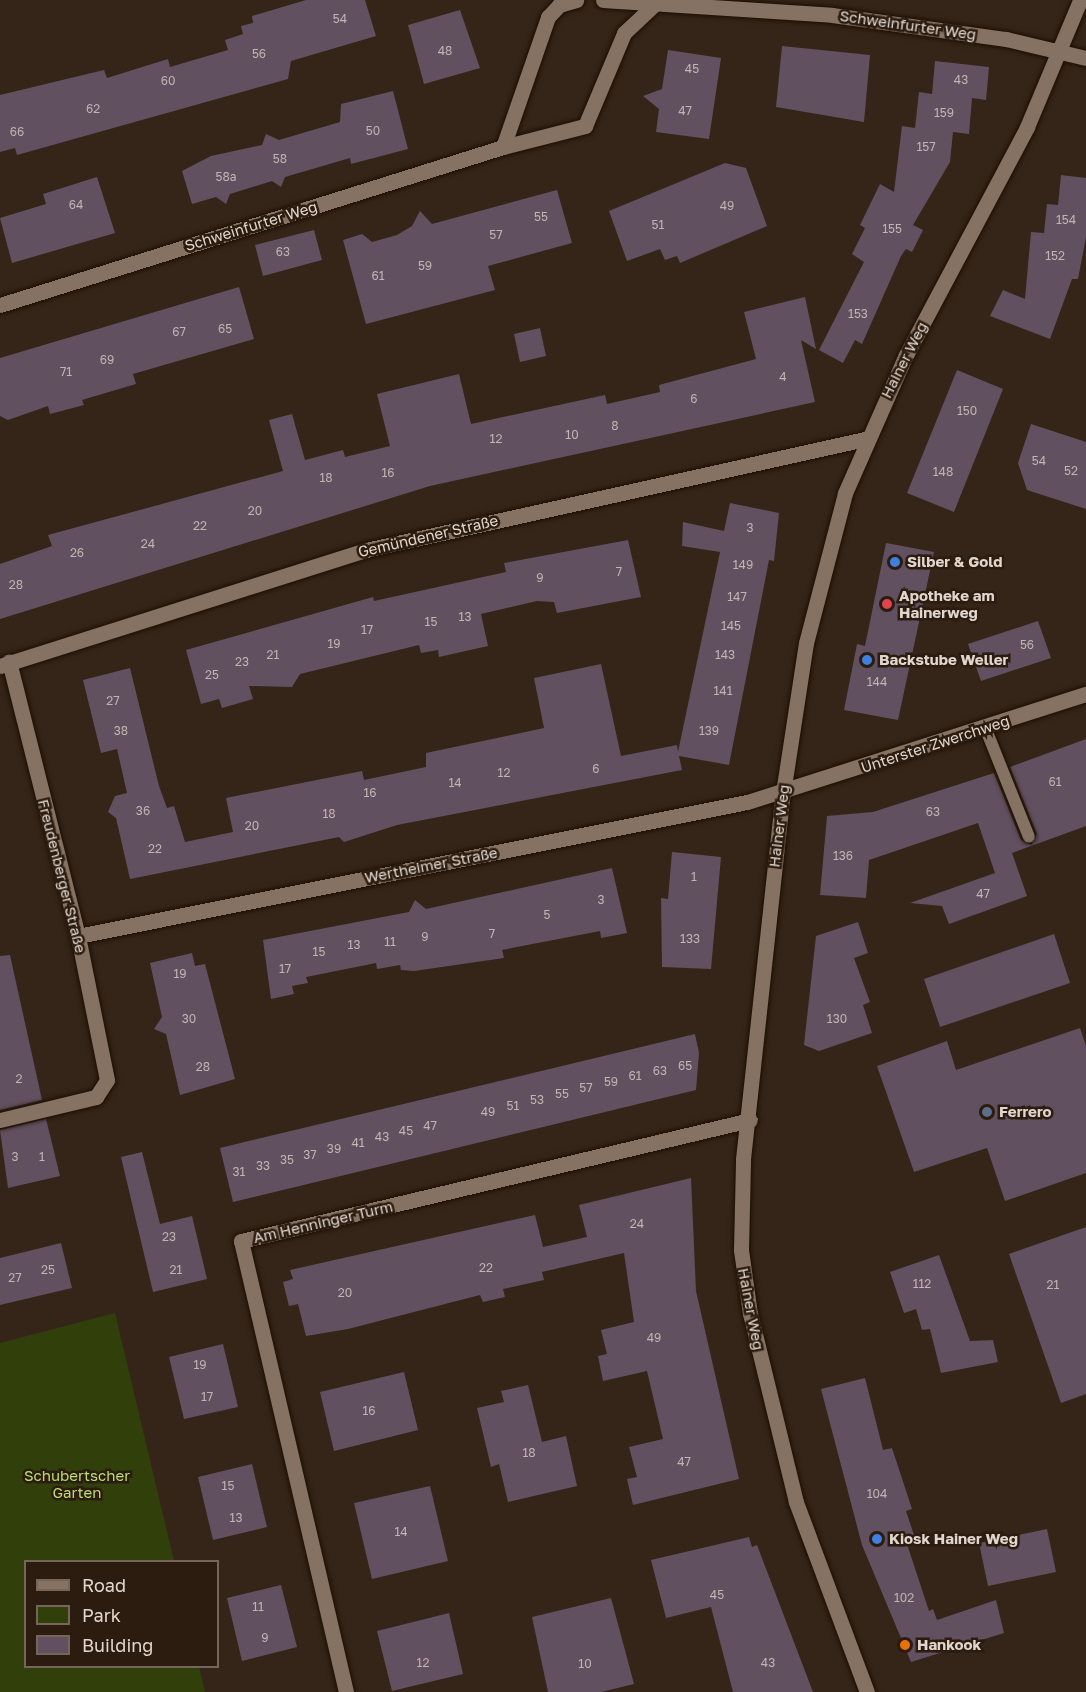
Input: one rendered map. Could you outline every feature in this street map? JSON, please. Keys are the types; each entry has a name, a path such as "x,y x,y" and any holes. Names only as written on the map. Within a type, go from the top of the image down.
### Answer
{"street":[{"path":"502,147 548,17 559,5 576,0"},
{"name":"Schweinfurter Weg","path":"603,0 832,15 1060,51 1086,58"},
{"name":"Hainer Weg","path":"867,1692 796,1503 750,1314 741,1250 750,1120 783,793 823,570 865,439 1027,127 1080,0"},
{"name":"Schweinfurter Weg","path":"0,305 502,147 585,126 624,33 656,3"},
{"name":"Gemündener Straße","path":"5,664 366,550 865,439"},
{"name":"Freudenberger Straße","path":"0,1120 84,1101 103,1092 107,1071 78,936 5,664"},
{"name":"Unterster Zwerchweg","path":"783,793 1086,694"},
{"name":"Wertheimer Straße","path":"78,936 783,793"},
{"name":"Am Henninger Turm","path":"346,1692 241,1241 750,1120"}],"lane":[{"path":"985,727 1029,837"}],"green space":[{"name":"Schubertscher Garten","path":"115,1313 174,1560 24,1560 24,1668 199,1668 205,1692 0,1692 0,1343"}],"building":[{"path":"306,0 365,0 376,36 291,61 288,79 17,155 15,148 0,152 0,95 104,70 107,78 168,59 170,67 228,50 225,40 243,34 241,26 253,23 252,16"},
{"path":"460,10 480,68 424,84 408,25"},
{"path":"782,46 870,55 864,122 776,107"},
{"path":"668,50 721,58 709,139 656,132 659,109 643,96 662,89"},
{"path":"935,61 989,67 986,100 972,98 969,134 953,132 950,162 913,225 923,230 912,252 906,249 901,256 862,344 855,340 843,363 819,350 864,262 852,254 865,228 860,225 880,184 894,192 902,126 915,128 919,92 932,94"},
{"path":"393,91 408,149 351,164 350,158 285,177 281,187 272,181 230,194 226,204 216,197 192,204 182,171 211,156 262,145 266,134 279,140 340,122 341,104"},
{"path":"725,163 746,168 767,226 680,263 677,256 665,260 660,249 627,261 609,211"},
{"path":"1061,175 1086,178 1086,237 1078,279 1072,279 1050,339 990,316 1003,290 1025,299 1031,232 1044,233 1047,204 1058,205"},
{"path":"97,177 115,233 12,263 0,218 46,204 43,194"},
{"path":"557,190 572,243 488,266 495,290 366,324 343,240 362,234 372,242 397,235 412,226 420,211 432,224"},
{"path":"314,230 322,260 263,276 255,245"},
{"path":"239,287 254,339 133,374 136,384 82,400 84,405 50,414 48,406 8,420 0,416 0,358"},
{"path":"805,297 816,349 801,340 815,402 430,486 0,619 0,564 52,546 48,535 283,471 269,420 292,414 305,460 343,450 345,457 390,446 377,394 459,374 471,424 605,395 607,404 660,392 659,385 756,359 744,312"},
{"path":"540,328 546,356 520,362 514,334"},
{"path":"957,370 1003,389 954,512 907,493"},
{"path":"1031,424 1086,442 1086,509 1027,490 1018,463"},
{"path":"730,503 779,513 774,561 769,560 729,765 679,756 682,770 397,825 344,842 339,837 130,879 116,818 108,812 115,796 127,793 117,749 101,753 83,680 130,668 159,786 167,808 174,806 185,842 233,832 226,798 362,771 364,780 426,767 426,753 544,728 534,678 601,664 621,756 677,745 678,752 720,552 682,546 683,522 724,531"},
{"path":"628,540 641,597 557,613 554,602 537,601 481,614 488,646 439,657 438,650 421,653 419,645 300,674 292,687 249,686 253,699 222,708 219,699 201,704 186,650 373,597 374,601 506,572 504,563"},
{"path":"886,543 934,552 898,720 844,710 857,644 865,646"},
{"path":"1038,621 1051,658 981,681 968,644"},
{"path":"1086,739 1086,826 1012,853 1027,896 949,924 942,906 910,903 995,873 978,823 869,860 866,898 820,895 827,816 873,812 994,773 1021,840 1031,845 1037,834 1010,767"},
{"path":"672,852 721,857 711,969 662,967 661,898 668,899"},
{"path":"612,868 627,933 601,938 600,931 502,950 504,958 414,971 401,970 400,965 377,969 376,963 306,977 308,983 292,986 294,994 271,999 263,940 409,912 415,900 426,909"},
{"path":"858,922 868,953 854,958 870,1002 863,1005 872,1033 819,1051 804,1045 816,936"},
{"path":"1054,934 1070,983 940,1027 924,979"},
{"path":"192,953 195,966 205,964 235,1079 180,1095 166,1034 154,1029 162,1017 150,963"},
{"path":"10,955 42,1100 0,1110 0,956"},
{"path":"1080,1028 1086,1046 1086,1173 1005,1201 987,1148 914,1172 877,1066 947,1041 956,1070"},
{"path":"695,1034 699,1053 696,1090 233,1202 220,1148"},
{"path":"46,1119 60,1176 8,1188 0,1130"},
{"path":"142,1152 160,1224 192,1216 207,1279 153,1292 121,1157"},
{"path":"691,1178 696,1291 739,1479 633,1505 627,1479 637,1477 629,1447 663,1439 647,1371 603,1381 598,1356 607,1354 601,1330 634,1322 624,1253 542,1272 544,1280 503,1289 505,1297 483,1302 480,1295 348,1329 306,1336 298,1304 289,1306 283,1282 293,1279 290,1270 535,1215 543,1247 587,1237 579,1205"},
{"path":"1086,1227 1086,1394 1061,1403 1009,1254"},
{"path":"61,1243 72,1288 0,1305 0,1258"},
{"path":"939,1255 970,1341 993,1340 998,1362 941,1373 930,1329 922,1330 916,1309 904,1313 890,1272"},
{"path":"223,1344 238,1407 184,1419 169,1357"},
{"path":"404,1372 418,1430 334,1451 320,1392"},
{"path":"865,1378 883,1450 892,1448 912,1509 906,1511 915,1538 906,1541 929,1611 933,1609 937,1620 996,1600 1004,1633 911,1662 862,1545 821,1389"},
{"path":"528,1385 542,1442 566,1436 577,1486 508,1502 499,1464 491,1467 477,1408 504,1402 501,1391"},
{"path":"252,1464 267,1527 213,1540 198,1477"},
{"path":"430,1486 448,1561 372,1579 354,1503"},
{"path":"1047,1529 1056,1572 988,1586 979,1543"},
{"path":"749,1537 752,1547 757,1545 813,1692 733,1692 711,1607 666,1618 651,1560"},
{"path":"281,1585 297,1647 242,1661 227,1598"},
{"path":"611,1598 634,1684 601,1692 548,1692 532,1617"},
{"path":"449,1613 463,1674 392,1691 377,1631"}],"place":[{"name":"Silber & Gold","path":"895,562"},
{"name":"Apotheke am Hainerweg","path":"887,604"},
{"name":"Backstube Weller","path":"867,660"},
{"name":"Ferrero","path":"987,1112"},
{"name":"Kiosk Hainer Weg","path":"877,1539"},
{"name":"Hankook","path":"905,1645"}]}
